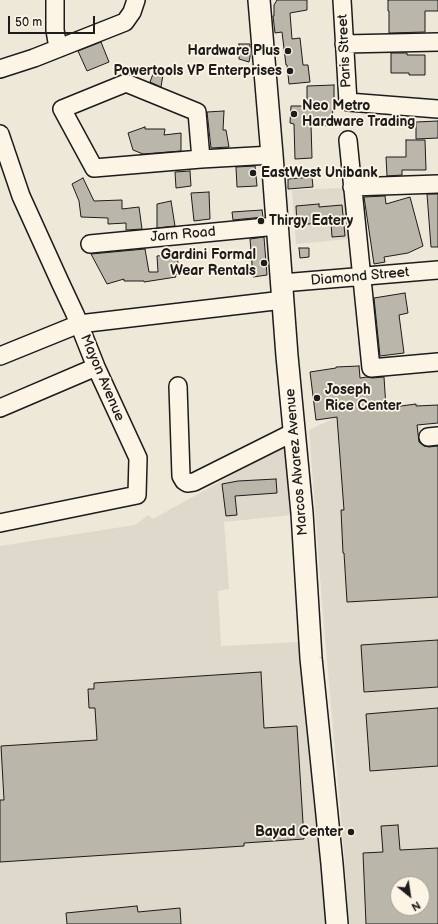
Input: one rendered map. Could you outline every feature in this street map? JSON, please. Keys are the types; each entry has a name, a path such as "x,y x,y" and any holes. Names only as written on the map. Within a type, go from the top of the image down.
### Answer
{"main road":[{"name":"Marcos Alvarez Avenue","path":"259,0 287,356 302,513 311,658 337,924"}],"street":[{"path":"55,0 55,30 58,48"},
{"path":"0,69 34,58 125,22 132,12 136,0"},
{"name":"Paris Street","path":"342,0 348,102 438,109"},
{"path":"344,44 438,42"},
{"path":"201,160 197,112 126,83 62,109 94,168 272,155"},
{"name":"Mayon Avenue","path":"0,134 21,196 79,324 96,367 138,458 137,495 0,523"},
{"path":"348,140 371,368 438,362"},
{"path":"352,187 438,184"},
{"name":"Jarn Road","path":"90,244 277,226"},
{"name":"Diamond Street","path":"0,356 79,324 282,292 361,276 438,270"},
{"path":"0,408 96,367"},
{"path":"178,386 181,476 187,483 194,482 294,432"}],"shaded area":[{"path":"343,188 348,239 296,244 292,190"},
{"path":"419,403 426,492 438,495 438,924 349,924 309,430 337,417 365,410"},
{"path":"286,445 292,515 224,522 229,589 218,591 221,646 298,642 326,924 0,924 0,546 135,525 148,515 153,519"}],"building":[{"path":"277,0 307,0 307,10 290,13 292,39 300,38 303,65 308,65 310,82 289,84 282,32 275,33 273,16 274,5"},
{"path":"388,0 438,0 438,11 425,11 425,32 389,33"},
{"path":"101,42 109,62 87,71 78,51"},
{"path":"239,44 250,44 249,62 239,59"},
{"path":"391,53 425,55 425,75 391,73"},
{"path":"156,66 164,68 161,87 150,82"},
{"path":"334,85 332,126 311,125 312,158 295,159 294,124 290,123 291,106 307,106 307,86"},
{"path":"224,111 223,130 226,130 229,147 211,148 207,112"},
{"path":"438,121 438,138 416,139 416,122"},
{"path":"145,127 145,129 165,129 164,135 181,133 181,151 143,154 133,150 128,133"},
{"path":"406,140 425,140 426,170 402,170 402,175 387,176 386,157 406,157"},
{"path":"255,166 257,186 237,187 236,167"},
{"path":"190,171 191,186 176,188 175,172"},
{"path":"312,177 313,187 288,189 288,179"},
{"path":"83,178 94,201 122,200 122,209 139,207 142,229 126,230 126,223 108,224 108,218 81,217 79,201 72,184"},
{"path":"209,192 210,219 194,221 191,193"},
{"path":"427,194 438,194 438,247 431,247"},
{"path":"385,196 386,204 410,197 423,246 408,253 384,257 385,262 374,264 364,197"},
{"path":"171,201 175,226 157,228 157,204"},
{"path":"319,204 319,207 342,205 345,236 332,237 331,222 297,225 296,206"},
{"path":"262,210 263,217 233,220 232,212"},
{"path":"264,237 267,275 253,277 250,239"},
{"path":"299,248 309,248 309,257 300,258"},
{"path":"145,249 149,272 158,272 157,256 177,254 179,274 175,275 176,277 144,282 124,281 124,279 107,284 91,254"},
{"path":"405,293 408,313 399,315 404,353 380,356 374,298"},
{"path":"359,366 360,378 384,377 386,408 416,404 416,406 438,405 438,423 417,425 419,442 424,446 438,446 438,597 347,602 341,510 344,510 337,417 316,420 310,372 336,367"},
{"path":"276,479 277,493 235,496 237,515 226,516 222,484 238,481"},
{"path":"438,640 438,687 364,692 361,645"},
{"path":"261,672 264,728 297,726 304,839 244,843 244,846 0,862 0,800 4,800 1,746 97,740 95,708 89,708 88,689 94,689 94,683"},
{"path":"438,708 438,766 370,771 366,714"},
{"path":"398,825 400,850 438,848 438,924 366,924 363,853 383,852 381,826"},
{"path":"137,906 138,912 180,908 181,924 67,924 66,913"}],"place":[{"name":"Hardware Plus","path":"288,51"},
{"name":"Powertools VP Enterprises","path":"290,71"},
{"name":"Neo Metro Hardware Trading","path":"294,114"},
{"name":"EastWest Unibank","path":"253,173"},
{"name":"Thirgy Eatery","path":"261,221"},
{"name":"Gardini Formal Wear Rentals","path":"264,263"},
{"name":"Joseph Rice Center","path":"317,398"},
{"name":"Bayad Center","path":"351,832"}]}
